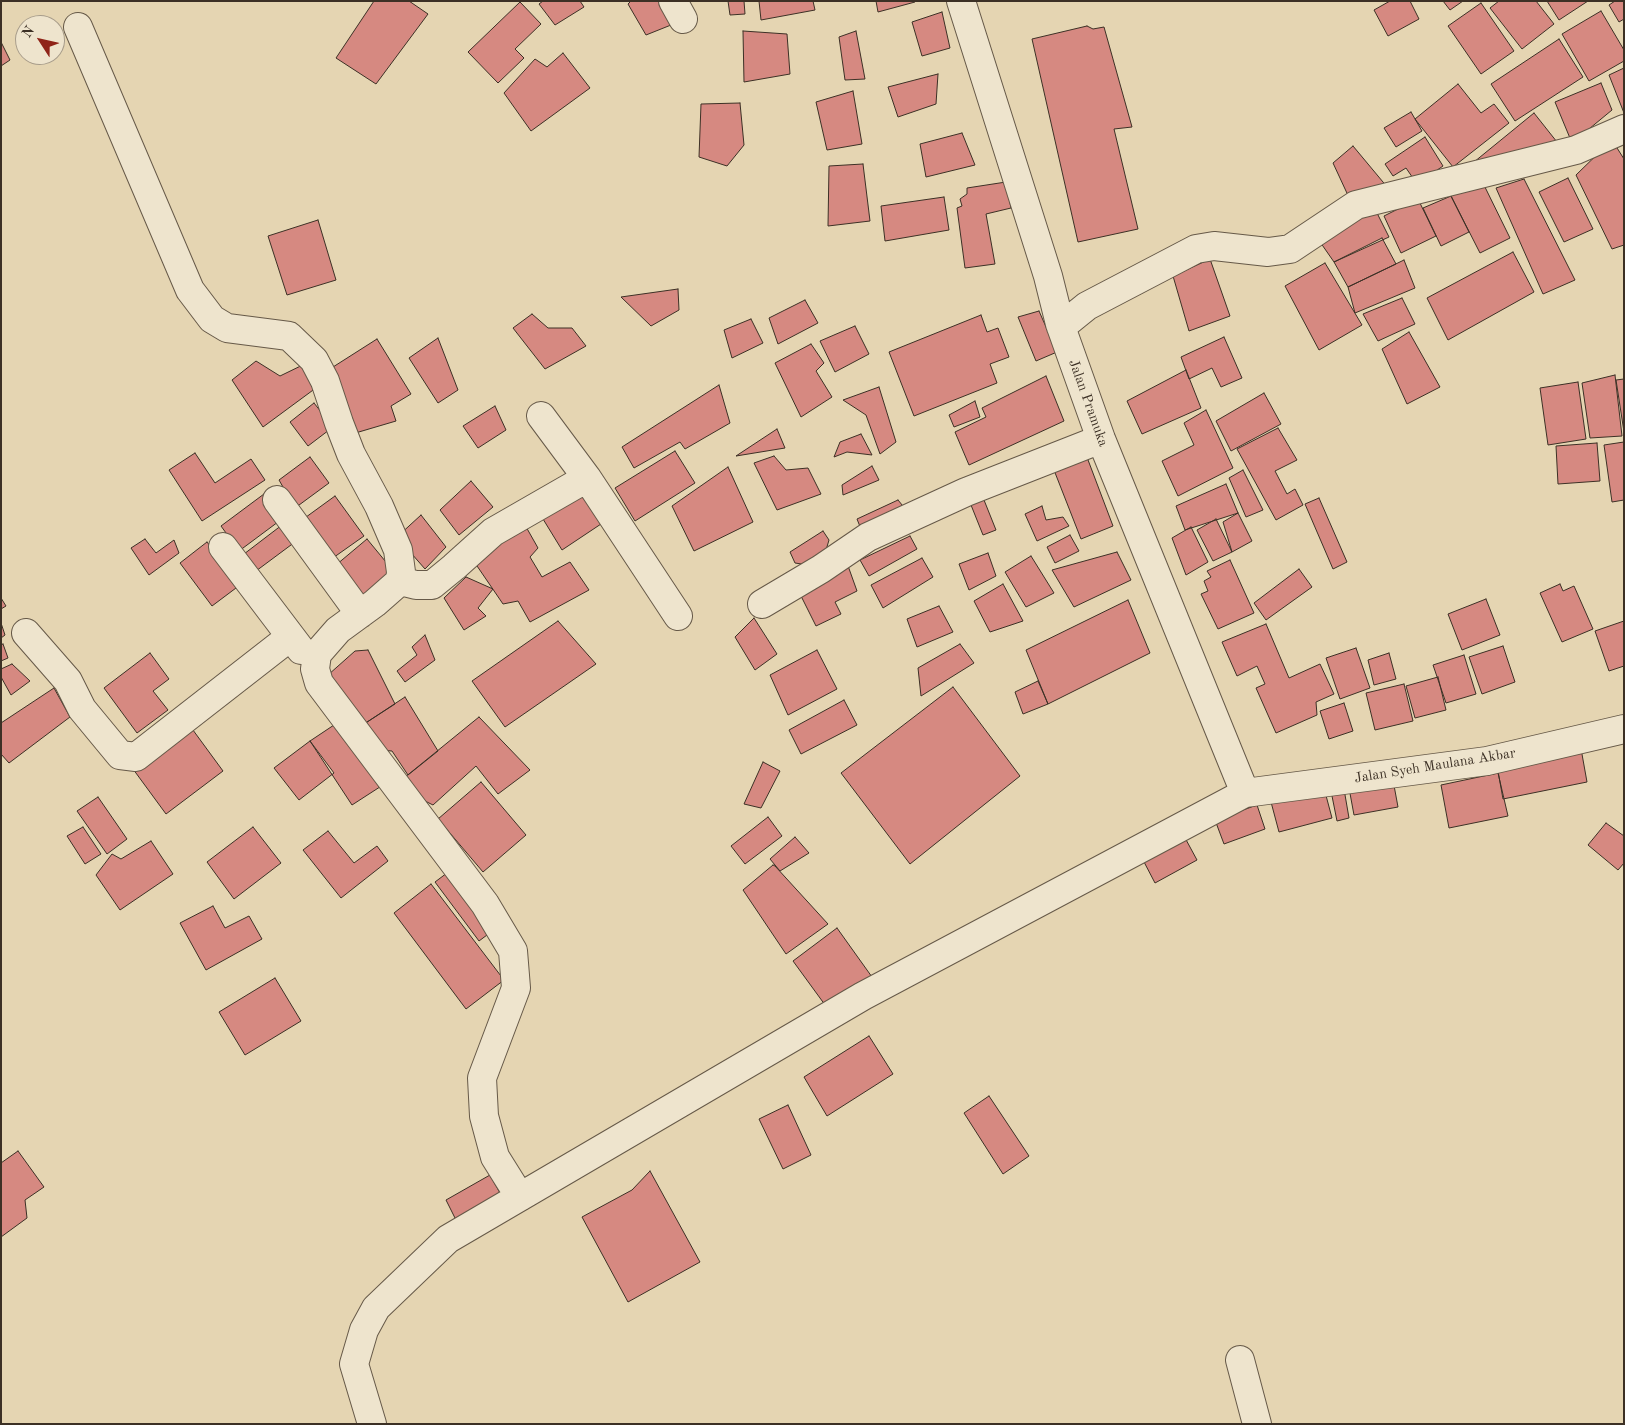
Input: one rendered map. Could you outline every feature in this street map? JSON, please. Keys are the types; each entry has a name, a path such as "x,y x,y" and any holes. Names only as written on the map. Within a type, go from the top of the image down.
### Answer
{"street":[{"name":"Jalan Pramuka","path":"961,1 1045,267 1061,327 1101,439 1245,793"},
{"path":"78,27 190,290 212,319 227,328 290,336 319,367 351,454 379,506 398,550 401,572 400,581 338,630 316,654 315,669 319,683 484,904 513,951 516,988 482,1078 484,1116 495,1157 520,1197"},
{"path":"1061,327 1088,306 1196,249 1214,246 1268,252 1290,249 1356,204 1576,150 1624,129"},
{"path":"541,416 587,478 678,616"},
{"path":"762,604 821,569 868,537 966,492 1101,439"},
{"path":"400,581 416,585 432,585 493,532 587,478"},
{"path":"277,500 360,614"},
{"path":"223,547 315,669"},
{"path":"26,633 68,681 82,709 120,755 136,757 290,637"},
{"name":"Jalan Syeh Maulana Akbar","path":"1245,793 1488,761 1624,729"},
{"path":"372,1424 354,1364 364,1330 376,1308 448,1239 863,996 1245,793"},
{"path":"1240,1360 1257,1424"}],"building":[{"path":"374,1 409,1 428,14 376,84 336,58"},
{"path":"543,1 580,1 584,7 555,25 539,4"},
{"path":"631,1 671,1 681,21 646,35 628,4"},
{"path":"728,1 744,1 745,14 730,15"},
{"path":"759,1 813,1 815,10 761,20"},
{"path":"876,1 915,1 915,2 878,12"},
{"path":"1390,1 1410,1 1419,19 1388,36 1374,10"},
{"path":"1443,1 1463,1 1450,10"},
{"path":"1499,1 1536,1 1554,24 1522,49 1490,8"},
{"path":"1547,1 1588,1 1559,20"},
{"path":"1615,1 1624,1 1624,19 1619,22 1609,5"},
{"path":"520,2 541,24 515,49 524,58 498,83 468,52"},
{"path":"1481,3 1514,51 1481,74 1448,26"},
{"path":"1601,11 1624,50 1624,61 1589,81 1562,34"},
{"path":"942,12 950,48 922,56 912,22"},
{"path":"1087,26 1093,29 1104,27 1132,127 1114,129 1138,229 1078,242 1032,39"},
{"path":"743,31 787,34 790,74 744,82"},
{"path":"856,31 865,79 845,80 839,37"},
{"path":"1559,39 1583,77 1515,121 1491,84"},
{"path":"1,42 10,60 1,66"},
{"path":"563,53 590,88 531,131 504,93 535,59 547,67"},
{"path":"1624,68 1624,113 1609,75"},
{"path":"938,74 936,104 898,117 888,87"},
{"path":"1601,83 1612,110 1572,143 1555,102"},
{"path":"1458,84 1481,113 1494,104 1509,123 1453,167 1415,119"},
{"path":"853,91 862,144 827,150 816,102"},
{"path":"740,103 744,145 727,166 699,157 701,104"},
{"path":"1411,112 1422,131 1396,147 1384,128"},
{"path":"1534,113 1557,142 1474,162"},
{"path":"962,133 975,165 926,177 920,144"},
{"path":"1425,137 1443,166 1417,184 1406,168 1393,176 1385,164"},
{"path":"1612,140 1624,159 1624,245 1612,249 1576,175"},
{"path":"1353,146 1388,188 1352,204 1333,163"},
{"path":"863,164 870,221 828,226 829,166"},
{"path":"1568,178 1593,229 1564,242 1539,192"},
{"path":"1524,179 1575,280 1543,294 1496,188"},
{"path":"1482,181 1510,238 1480,253 1451,196"},
{"path":"1006,182 1011,208 986,214 995,264 965,268 957,208 962,206 960,199 967,194 967,188"},
{"path":"1451,196 1469,232 1441,246 1423,208"},
{"path":"944,197 949,230 885,241 881,206"},
{"path":"1418,199 1436,236 1401,253 1384,216"},
{"path":"1374,207 1389,237 1334,262 1318,239"},
{"path":"318,220 336,280 287,295 268,236"},
{"path":"1382,238 1396,264 1348,287 1334,262"},
{"path":"1513,252 1534,292 1448,340 1427,298"},
{"path":"1210,259 1230,316 1189,331 1173,276"},
{"path":"1404,260 1415,288 1355,313 1348,287"},
{"path":"1325,263 1362,325 1319,350 1285,286"},
{"path":"678,289 679,310 651,326 621,297"},
{"path":"1402,298 1415,324 1378,341 1363,314"},
{"path":"805,300 818,323 778,344 769,318"},
{"path":"1039,311 1057,352 1036,361 1018,317"},
{"path":"532,314 548,328 572,328 586,346 545,369 513,328"},
{"path":"981,315 987,332 998,328 1009,357 990,364 997,383 914,416 889,352"},
{"path":"751,319 763,343 732,358 724,330"},
{"path":"855,326 869,354 835,372 820,341"},
{"path":"1409,332 1440,387 1407,404 1382,349"},
{"path":"1224,337 1242,378 1221,387 1212,368 1189,379 1181,357"},
{"path":"438,338 458,390 438,403 409,358"},
{"path":"377,339 411,394 391,406 396,421 352,434 333,367"},
{"path":"811,344 824,363 816,371 832,397 801,417 775,363"},
{"path":"313,360 324,382 263,427 232,380 256,361 280,376"},
{"path":"1186,370 1201,408 1142,434 1127,401"},
{"path":"1615,375 1622,436 1590,438 1582,383"},
{"path":"1046,376 1064,421 969,465 955,432 986,417 982,408"},
{"path":"1624,379 1624,432 1616,380"},
{"path":"1578,382 1586,439 1548,445 1540,388"},
{"path":"719,385 730,423 685,449 680,442 634,468 622,447"},
{"path":"879,387 896,442 880,454 866,415 843,400"},
{"path":"1264,393 1281,424 1231,451 1216,421"},
{"path":"975,401 980,417 954,427 949,415"},
{"path":"314,403 333,427 308,446 290,422"},
{"path":"495,406 506,430 478,448 463,426"},
{"path":"1206,410 1233,468 1178,496 1162,461 1194,445 1184,423"},
{"path":"1278,428 1297,460 1275,471 1287,494 1295,489 1303,505 1276,520 1237,449"},
{"path":"777,429 785,448 736,456"},
{"path":"861,434 872,455 847,452 834,457 840,442"},
{"path":"1624,442 1624,500 1612,502 1604,445"},
{"path":"1597,443 1600,481 1558,484 1556,446"},
{"path":"675,451 695,483 635,521 615,488"},
{"path":"1085,452 1113,526 1081,539 1052,465"},
{"path":"195,453 215,483 251,459 265,480 202,521 169,470"},
{"path":"774,456 786,470 808,468 821,494 777,510 754,463"},
{"path":"310,457 329,483 295,508 279,480"},
{"path":"872,466 879,480 843,495 842,485"},
{"path":"728,467 753,522 694,551 672,506"},
{"path":"1243,470 1263,510 1246,517 1229,478"},
{"path":"471,481 493,507 459,535 440,510"},
{"path":"1226,484 1238,513 1185,530 1176,506"},
{"path":"980,490 996,530 983,535 967,495"},
{"path":"264,494 282,519 239,551 221,526"},
{"path":"583,495 601,524 562,550 543,519"},
{"path":"335,496 364,536 330,560 302,520"},
{"path":"1319,498 1347,562 1333,569 1305,504"},
{"path":"898,500 907,511 861,529 857,519"},
{"path":"1042,506 1046,520 1063,517 1069,526 1037,541 1025,514"},
{"path":"1238,513 1252,541 1232,552 1223,522"},
{"path":"421,515 446,547 425,569 397,537"},
{"path":"1216,519 1232,552 1213,561 1197,530"},
{"path":"282,525 295,542 256,571 244,554"},
{"path":"525,525 538,548 530,557 542,577 570,562 589,590 530,622 518,601 503,604 475,563"},
{"path":"1191,527 1208,562 1186,575 1172,538"},
{"path":"823,531 829,540 821,567 795,563 790,552"},
{"path":"1070,535 1079,551 1055,563 1047,547"},
{"path":"910,536 917,549 869,576 860,560"},
{"path":"145,539 156,553 174,540 179,553 149,575 131,548"},
{"path":"367,539 395,573 363,599 336,565"},
{"path":"207,542 240,585 212,606 180,563"},
{"path":"1117,552 1131,580 1074,607 1052,570"},
{"path":"988,553 996,576 969,590 959,564"},
{"path":"1031,556 1054,593 1026,607 1005,572"},
{"path":"922,558 933,577 883,608 871,585"},
{"path":"1230,560 1254,613 1218,629 1201,594 1208,591 1204,581 1211,577 1207,571"},
{"path":"847,563 857,591 835,602 841,614 816,626 800,594"},
{"path":"1299,569 1312,587 1266,620 1254,603"},
{"path":"466,577 493,589 478,608 486,616 464,630 444,598"},
{"path":"1003,584 1023,621 990,632 974,601"},
{"path":"1560,584 1563,591 1574,586 1593,629 1562,642 1540,593"},
{"path":"1,598 6,606 1,609"},
{"path":"1486,599 1500,635 1462,650 1448,614"},
{"path":"1128,600 1150,653 1048,704 1026,650"},
{"path":"939,606 953,632 917,647 907,619"},
{"path":"754,618 777,654 755,670 735,637"},
{"path":"558,621 596,664 505,727 472,681"},
{"path":"1624,621 1624,666 1609,671 1595,631"},
{"path":"1,623 5,635 1,638"},
{"path":"1266,624 1289,678 1320,664 1334,694 1316,702 1317,715 1276,733 1256,688 1265,684 1257,666 1237,676 1222,642"},
{"path":"425,635 435,660 405,682 397,671 417,655 412,647"},
{"path":"3,644 8,658 1,661 1,645"},
{"path":"960,644 974,663 921,696 918,668"},
{"path":"1503,646 1515,682 1482,694 1469,657"},
{"path":"1356,648 1370,688 1340,699 1326,658"},
{"path":"368,650 395,704 361,726 319,683 355,651"},
{"path":"817,650 837,689 788,715 770,675"},
{"path":"150,653 169,679 153,691 168,710 137,733 104,688"},
{"path":"1389,653 1396,679 1374,685 1368,660"},
{"path":"1464,655 1476,694 1446,703 1433,665"},
{"path":"12,664 30,681 11,695 1,677 1,669"},
{"path":"1438,677 1446,710 1415,718 1406,686"},
{"path":"1038,681 1048,704 1023,714 1015,692"},
{"path":"1404,684 1413,721 1375,730 1366,693"},
{"path":"953,687 1020,776 910,864 841,773"},
{"path":"54,688 70,717 9,763 1,754 1,723"},
{"path":"405,697 438,751 408,775 392,751 378,750 361,726"},
{"path":"844,700 857,725 801,754 789,730"},
{"path":"1344,703 1353,731 1329,739 1320,711"},
{"path":"479,717 530,770 498,794 476,766 433,805 417,797 404,778"},
{"path":"343,719 386,783 352,805 310,741"},
{"path":"190,726 223,771 166,814 133,769"},
{"path":"310,741 334,773 299,800 274,768"},
{"path":"1580,743 1587,782 1503,799 1496,760"},
{"path":"763,762 780,771 761,808 744,804"},
{"path":"1498,773 1508,816 1449,828 1441,785"},
{"path":"1393,780 1398,807 1354,815 1349,788"},
{"path":"481,782 526,835 483,872 438,819"},
{"path":"1324,788 1332,818 1279,832 1271,802"},
{"path":"1344,789 1349,818 1337,821 1331,791"},
{"path":"98,797 127,839 107,854 77,811"},
{"path":"1257,805 1265,829 1224,844 1215,820"},
{"path":"768,817 782,836 745,864 731,846"},
{"path":"1606,823 1624,836 1624,863 1618,870 1588,845"},
{"path":"83,827 101,854 85,864 67,836"},
{"path":"253,827 281,863 234,899 207,862"},
{"path":"328,831 354,863 377,846 388,861 341,898 303,850"},
{"path":"1184,836 1197,860 1155,883 1143,860"},
{"path":"795,837 809,853 780,871 770,859"},
{"path":"151,841 173,874 120,910 96,875 112,854 121,859"},
{"path":"773,865 828,924 786,954 743,890"},
{"path":"451,870 495,929 479,941 435,882"},
{"path":"431,884 504,980 466,1009 394,913"},
{"path":"213,906 225,928 249,916 262,939 206,970 180,923"},
{"path":"837,928 872,977 828,1009 793,961"},
{"path":"275,978 301,1021 245,1055 219,1012"},
{"path":"869,1036 893,1074 827,1116 804,1077"},
{"path":"989,1096 1029,1156 1003,1174 964,1113"},
{"path":"788,1105 811,1155 783,1169 759,1119"},
{"path":"18,1151 44,1187 25,1200 27,1218 1,1237 1,1163"},
{"path":"650,1171 700,1262 628,1302 582,1217 632,1190"},
{"path":"490,1175 500,1193 456,1220 446,1200"}]}
